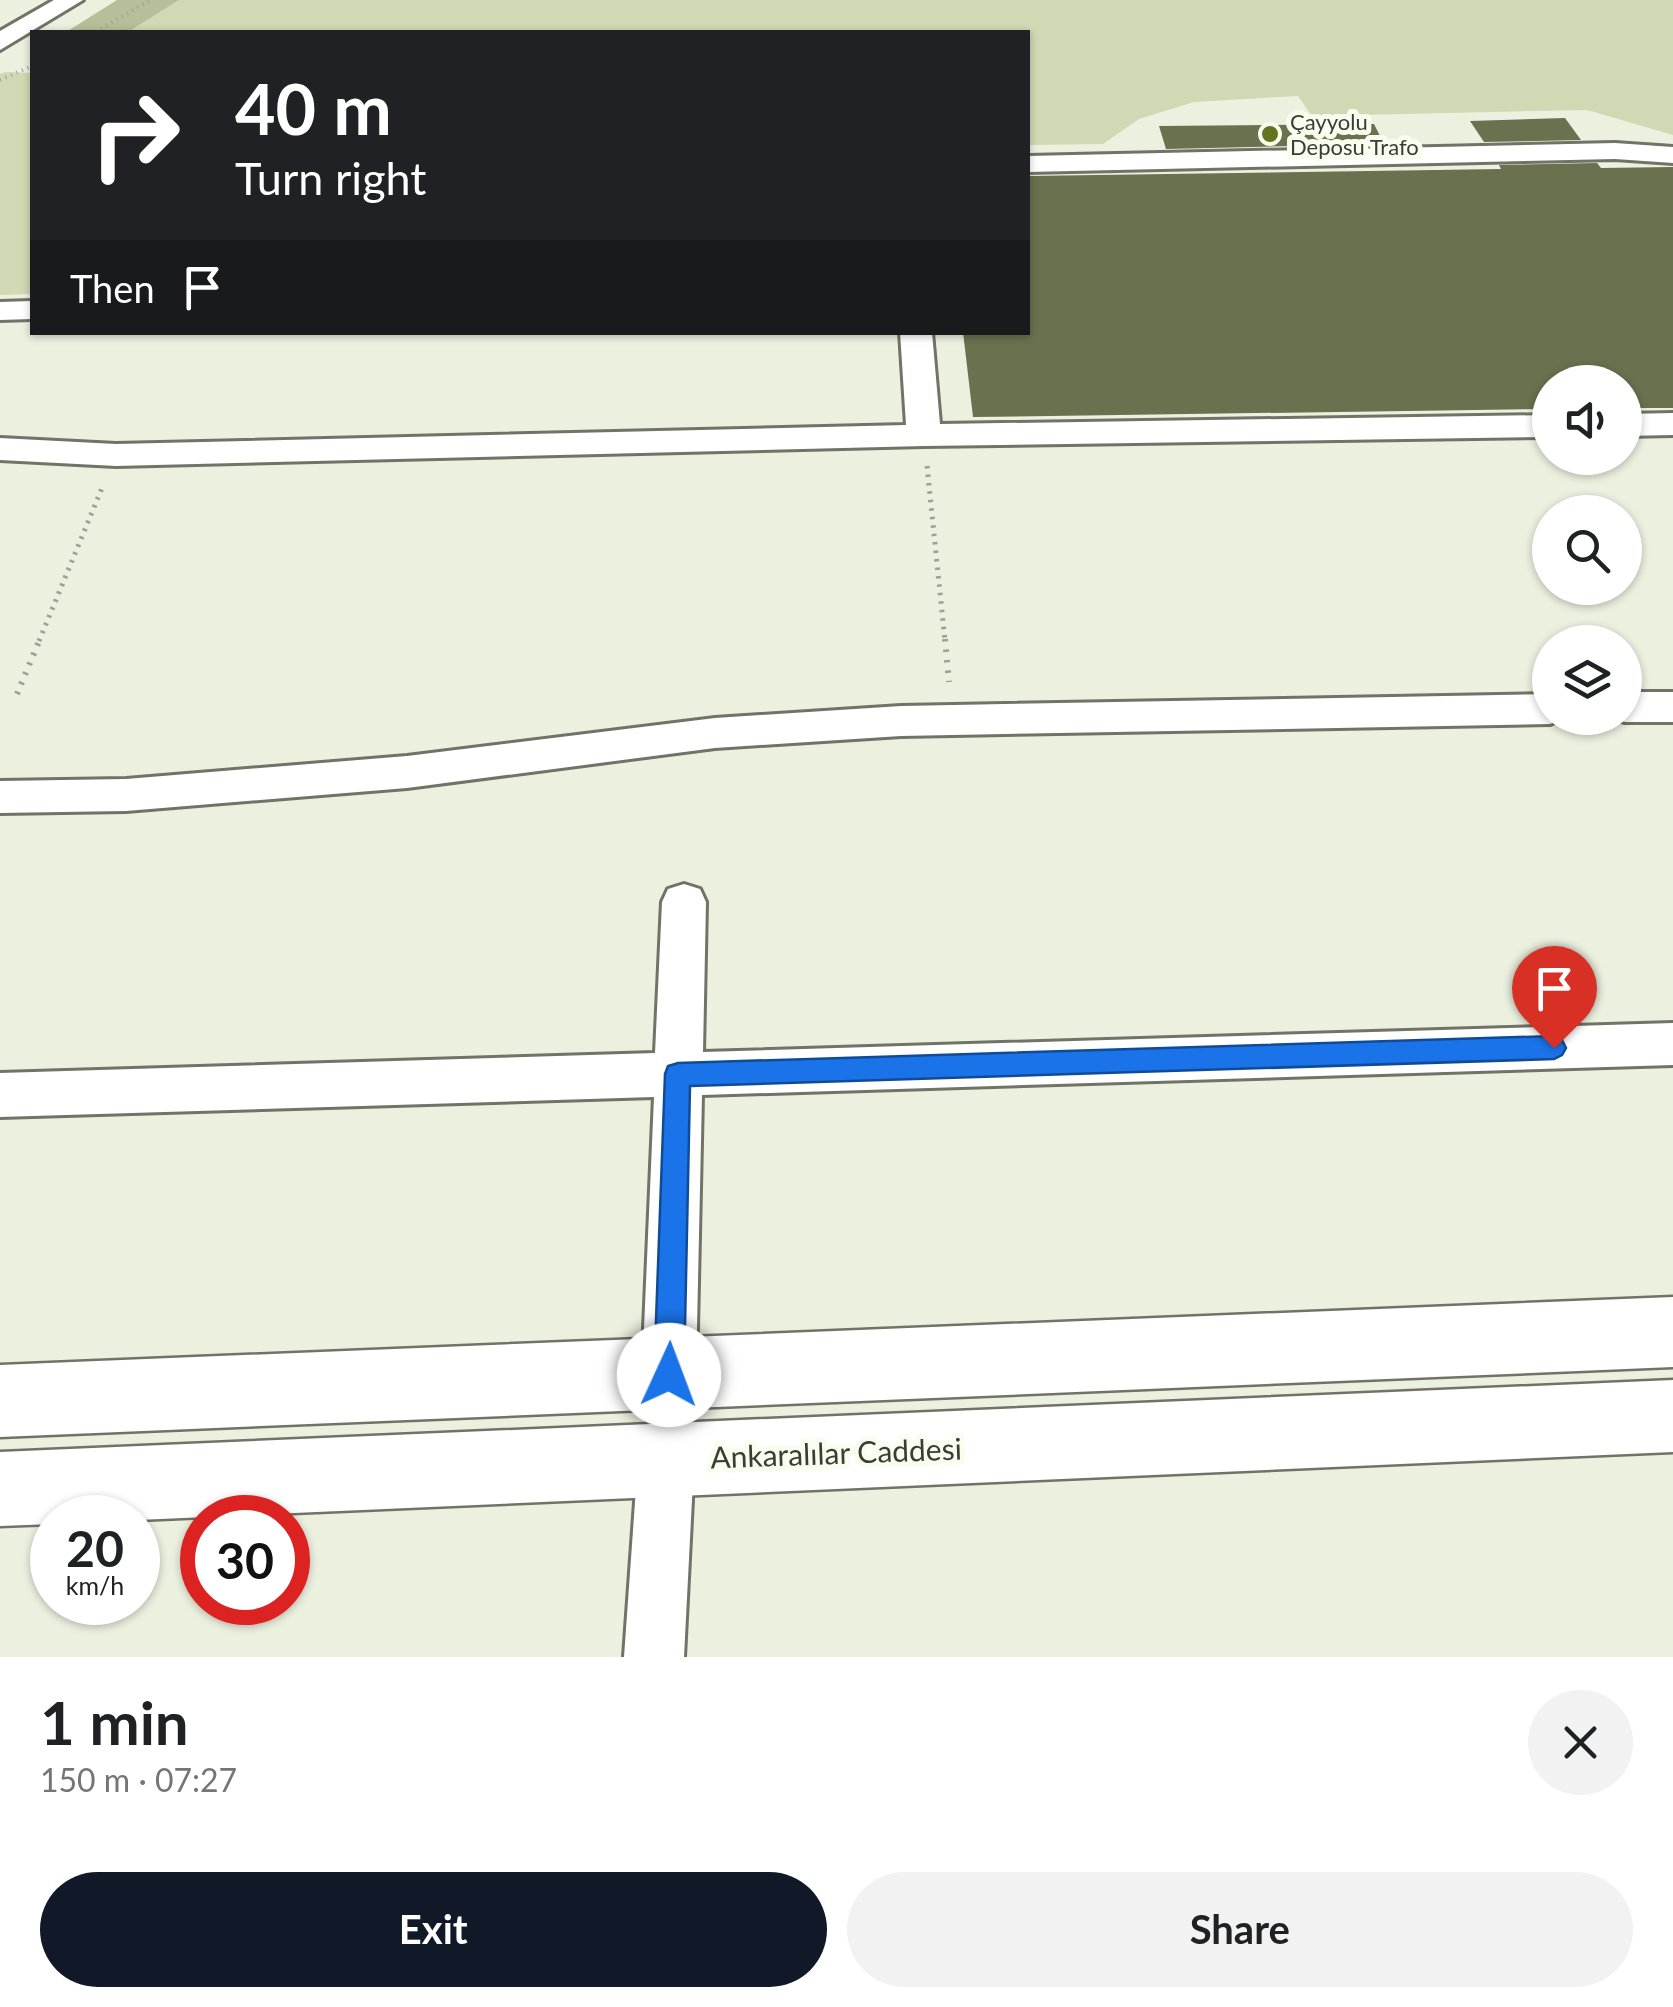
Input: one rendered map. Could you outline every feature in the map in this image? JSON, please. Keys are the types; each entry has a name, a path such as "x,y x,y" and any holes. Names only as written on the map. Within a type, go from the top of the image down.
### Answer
{"main road":[{"path":"0,1401 1673,1332"},
{"path":"666,1460 669,1375"},
{"name":"Ankaralılar Caddesi","path":"0,1489 1673,1416"}],"street":[{"path":"0,42 71,0"},
{"path":"1030,164 1596,152 1673,155"},
{"path":"0,311 30,310"},
{"path":"916,335 924,435"},
{"path":"1642,425 1673,424"},
{"path":"0,449 116,454 924,435 1532,426"},
{"path":"1642,707 1673,706"},
{"path":"0,797 126,794 407,772 715,733 953,720 1532,709"},
{"path":"669,1375 684,902"},
{"path":"0,1095 1673,1044"},
{"path":"654,1657 666,1460"}],"path":[{"path":"99,30 150,0"},
{"path":"924,435 953,720"},
{"path":"18,694 116,454"}],"green space":[{"path":"117,0 179,0 131,30 69,30"},
{"path":"179,0 1673,0 1673,135 1587,110 1312,116 1298,96 1194,102 1139,119 1103,144 1030,145 1030,30 131,30"},
{"path":"30,73 30,294 0,295 0,74"}],"building":[{"path":"1565,118 1581,140 1484,142 1470,121"},
{"name":"Çayyolu Deposu Trafo","path":"1374,124 1384,144 1166,149 1159,126"},
{"path":"1597,163 1601,168 1673,167 1673,408 1642,408 1642,365 1532,365 1532,409 973,417 963,335 1030,335 1030,176 1501,169 1499,165"}],"place":[{"name":"Çayyolu Deposu Trafo","path":"1270,134"}],"route":[{"path":"669,1375 678,1074 1554,1048"}]}
